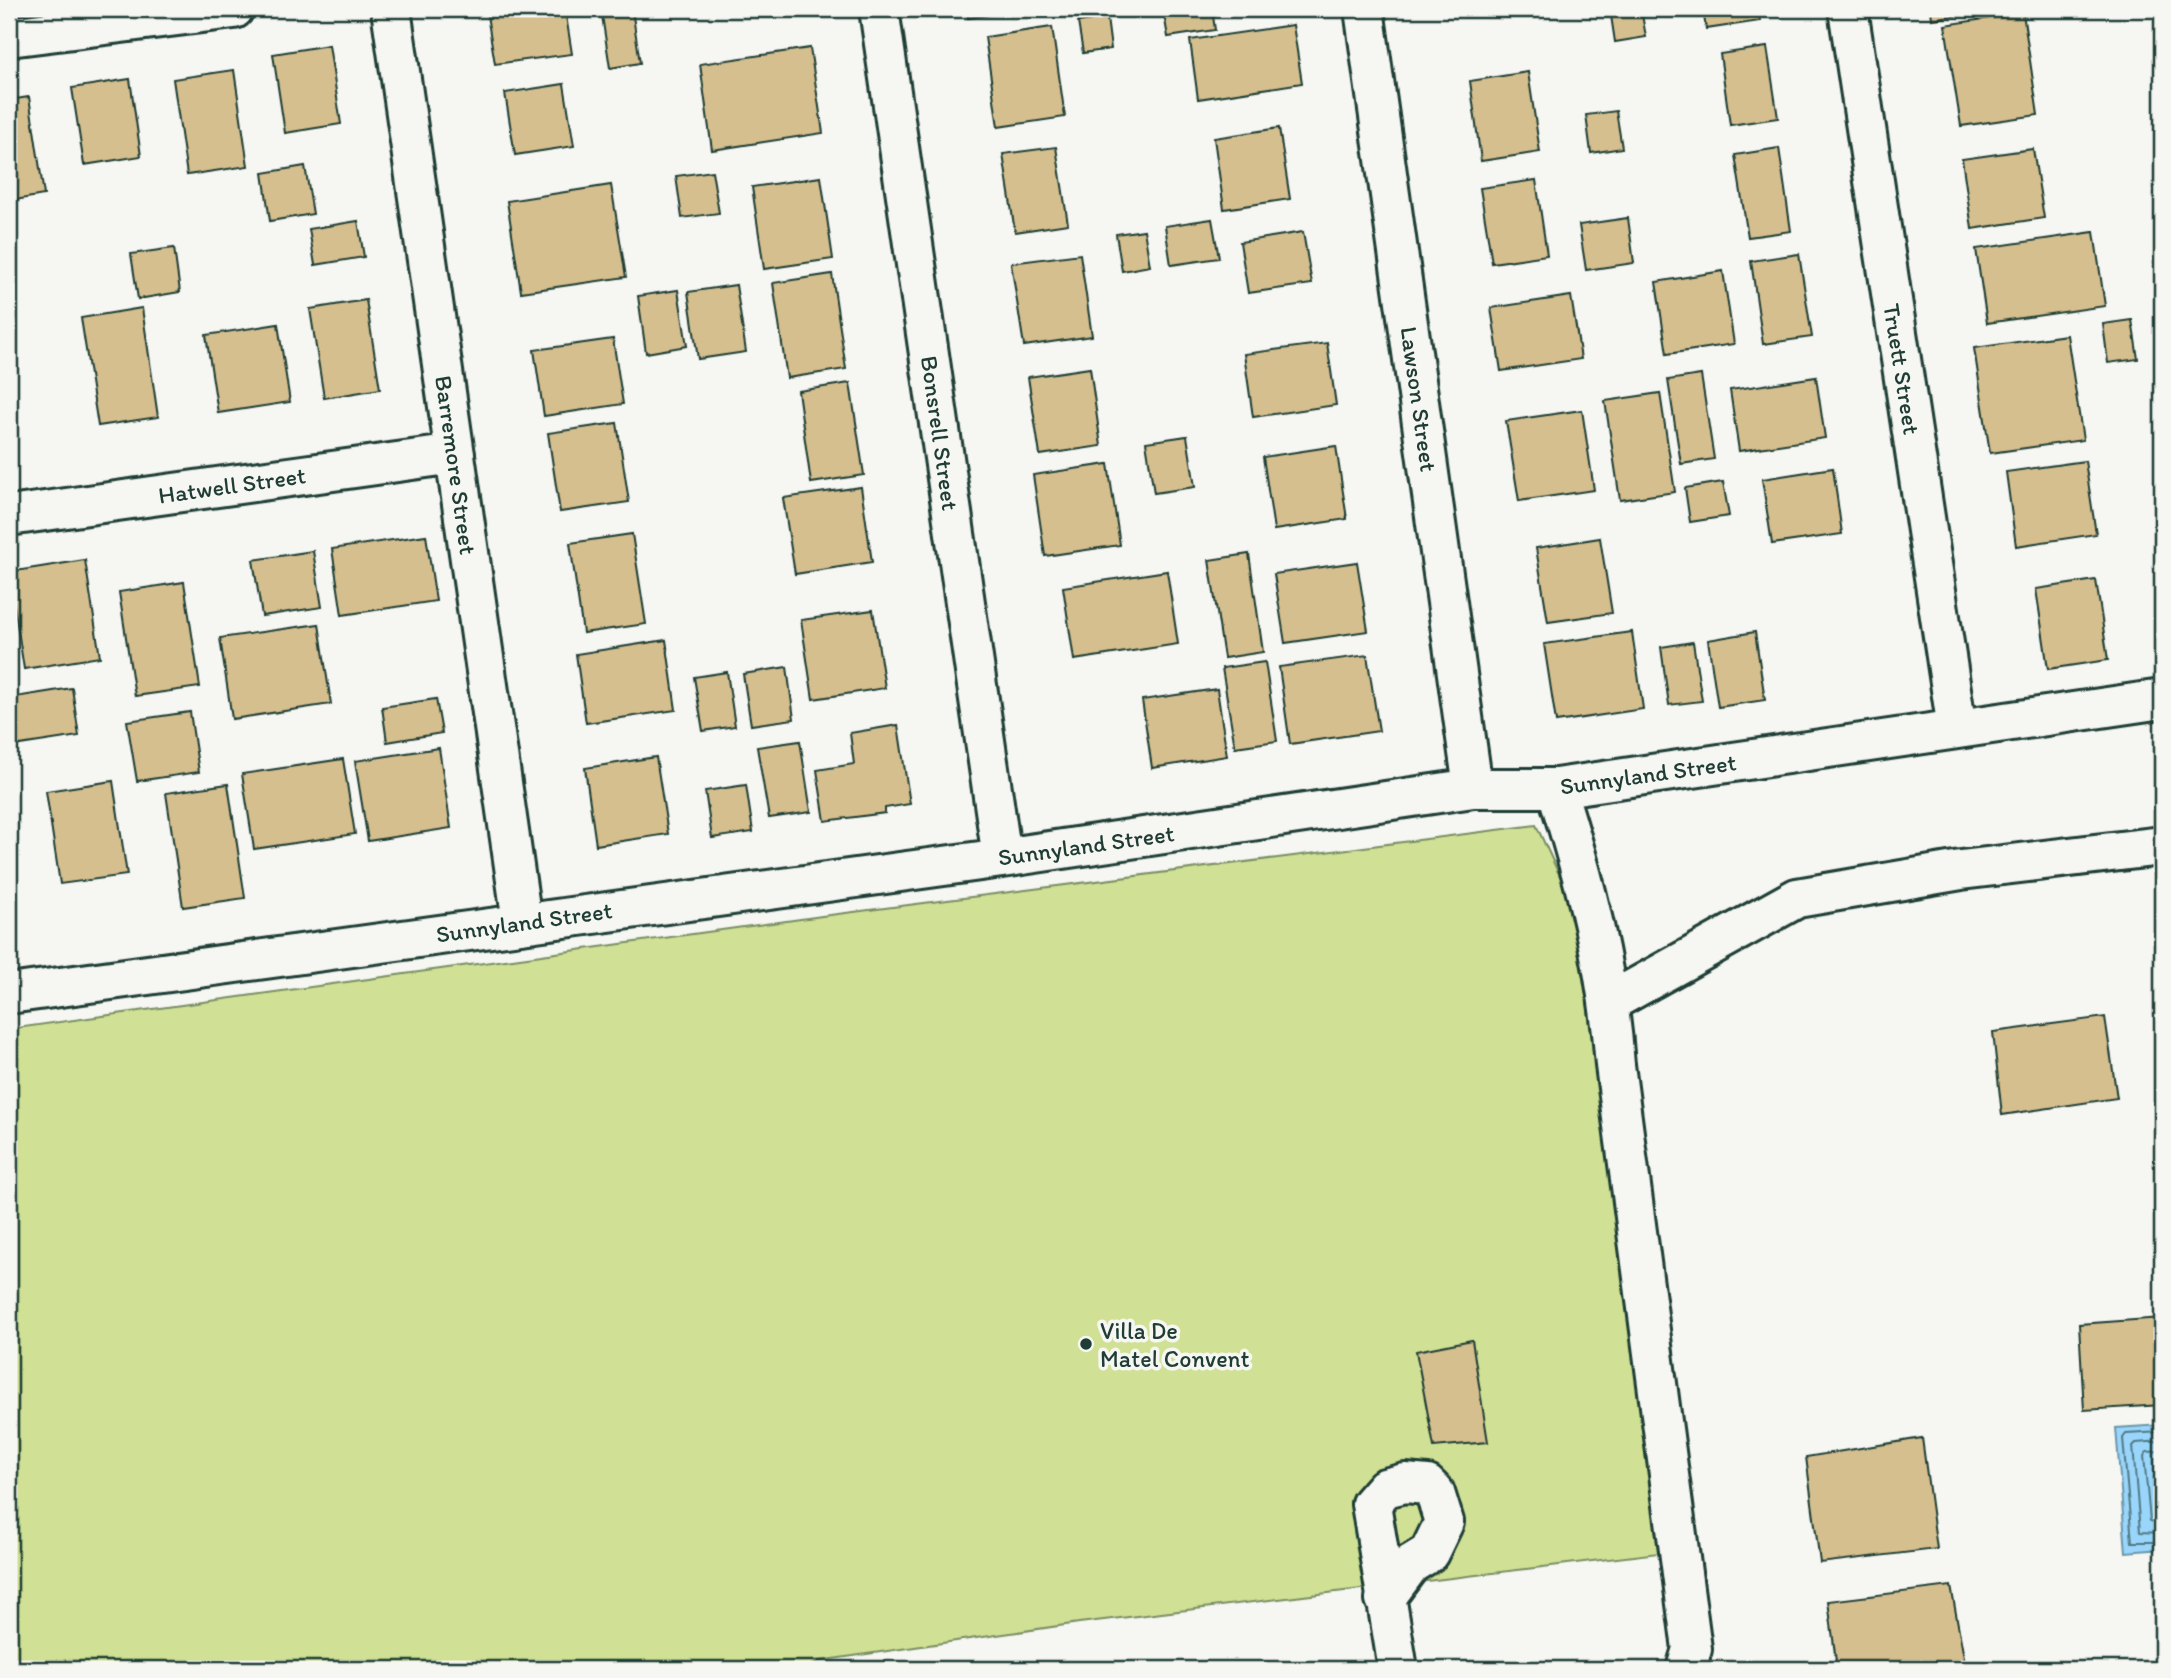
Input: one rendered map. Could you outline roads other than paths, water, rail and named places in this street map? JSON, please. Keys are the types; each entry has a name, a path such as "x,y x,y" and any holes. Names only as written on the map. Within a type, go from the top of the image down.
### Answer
{"street":[{"path":"9,37 234,9"},
{"name":"Barremore Street","path":"391,9 522,922"},
{"name":"Bonsrell Street","path":"878,9 1002,858"},
{"name":"Lawson Street","path":"1364,9 1473,788"},
{"name":"Truett Street","path":"1848,9 1957,729"},
{"name":"Hatwell Street","path":"9,516 455,453"},
{"name":"Sunnyland Street","path":"9,994 1002,858 1473,788 1556,788 2162,699"},
{"path":"1556,788 1585,881 1610,1002 1615,1065 1692,1649 1686,1669"},
{"path":"1610,1002 1797,898 1961,870 2162,846"},
{"path":"1385,1599 1398,1669"}],"water":[{"path":"2162,1425 2162,1549 2126,1552 2116,1428"}],"place":[{"name":"Villa De Matel Convent","path":"1086,1344"}]}
